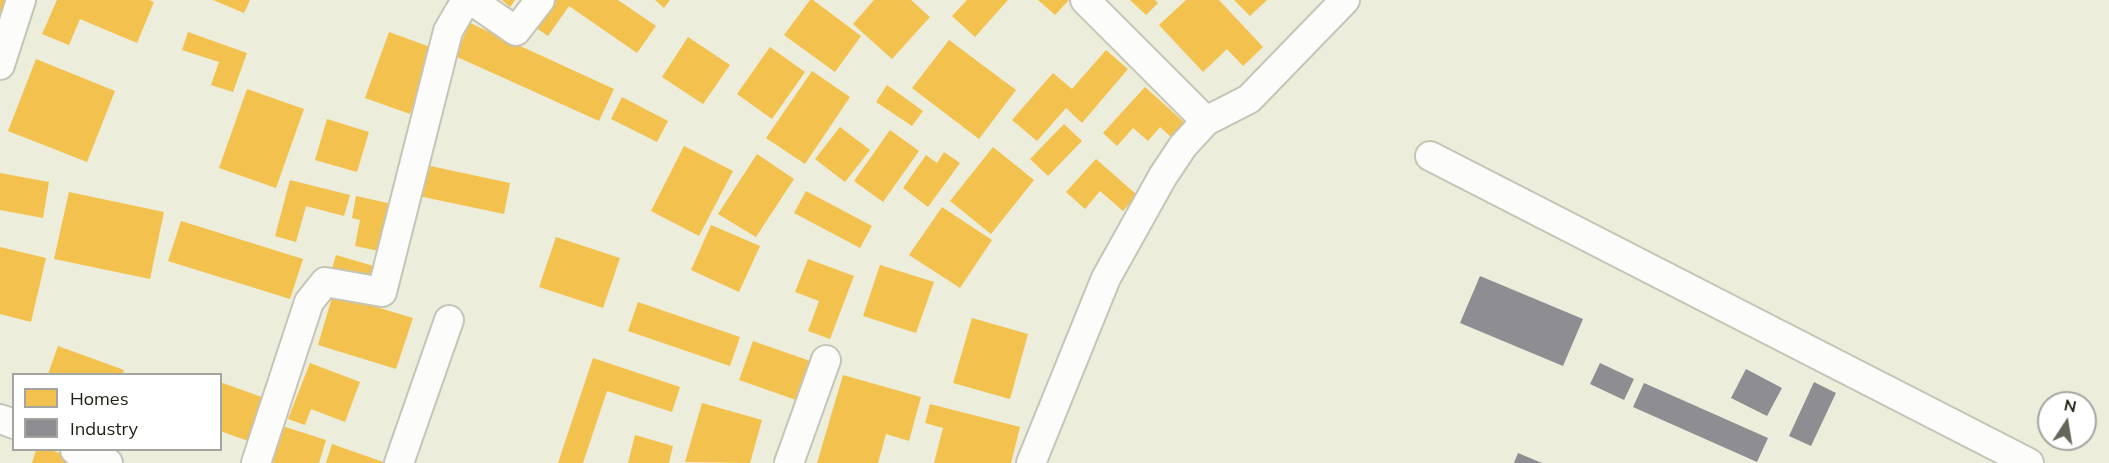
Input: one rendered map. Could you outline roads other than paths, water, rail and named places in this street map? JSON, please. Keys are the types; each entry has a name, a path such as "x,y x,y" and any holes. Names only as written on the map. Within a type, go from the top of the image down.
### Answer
{"street":[{"path":"0,65 21,0"},
{"path":"256,463 309,302 325,282 382,292 448,31 469,0 516,31 540,0"},
{"path":"1085,0 1206,121"},
{"path":"1031,463 1107,278 1163,176 1183,146 1206,121 1249,99 1345,0"},
{"path":"1430,156 2029,463"},
{"path":"399,463 449,320"},
{"path":"789,463 826,360"},
{"path":"78,451 108,463"}]}
